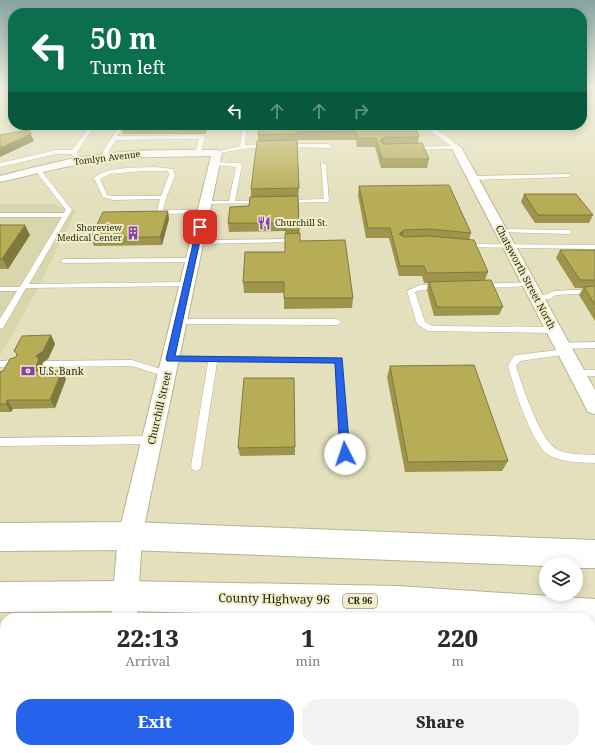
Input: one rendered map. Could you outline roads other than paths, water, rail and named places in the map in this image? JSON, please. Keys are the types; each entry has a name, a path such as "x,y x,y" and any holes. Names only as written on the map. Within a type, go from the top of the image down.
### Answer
{"main road":[{"path":"0,537 130,536 595,554"},
{"name":"County Highway 96","path":"0,597 125,607 398,602 565,613"}],"street":[{"name":"Chatsworth Street North","path":"456,147 595,407"},
{"name":"Tomlyn Avenue","path":"0,179 38,170 76,157 198,153 215,159"},
{"name":"Churchill Street","path":"125,607 130,536 215,159"}],"lane":[{"path":"0,165 56,152 76,157 90,130"},
{"path":"105,156 119,130"},
{"path":"242,146 244,130"},
{"path":"432,130 456,147"},
{"path":"114,138 202,137 198,153"},
{"path":"215,159 242,146 273,146"},
{"path":"281,146 329,146"},
{"path":"406,149 456,147"},
{"path":"215,159 239,165 232,202"},
{"path":"280,202 327,201 323,164"},
{"path":"0,326 69,210 38,170"},
{"path":"163,198 113,198 105,196 97,178 105,173 137,170 171,170 172,175 160,210 163,212 204,208 232,202 272,202"},
{"path":"473,178 568,175"},
{"path":"0,215 66,215"},
{"path":"501,231 569,232"},
{"path":"196,242 305,241"},
{"path":"455,245 484,248 509,246 595,247"},
{"path":"64,261 192,260"},
{"path":"0,289 187,284"},
{"path":"475,286 530,284"},
{"path":"443,287 420,287 411,291 421,324 431,329 554,330"},
{"path":"537,298 547,297 554,293 595,291"},
{"path":"179,322 337,322"},
{"path":"595,345 517,358 512,366 515,379 541,439 552,452 575,457 595,459"},
{"path":"196,466 213,359"},
{"path":"46,364 132,363 168,366 213,359 339,360 345,454"},
{"path":"0,364 17,363"},
{"path":"577,373 595,373"},
{"path":"0,442 152,440"}],"place":[{"name":"Churchill St.","path":"264,223"},
{"name":"Shoreview Medical Center","path":"133,233"},
{"name":"U.S. Bank","path":"28,371"}]}
